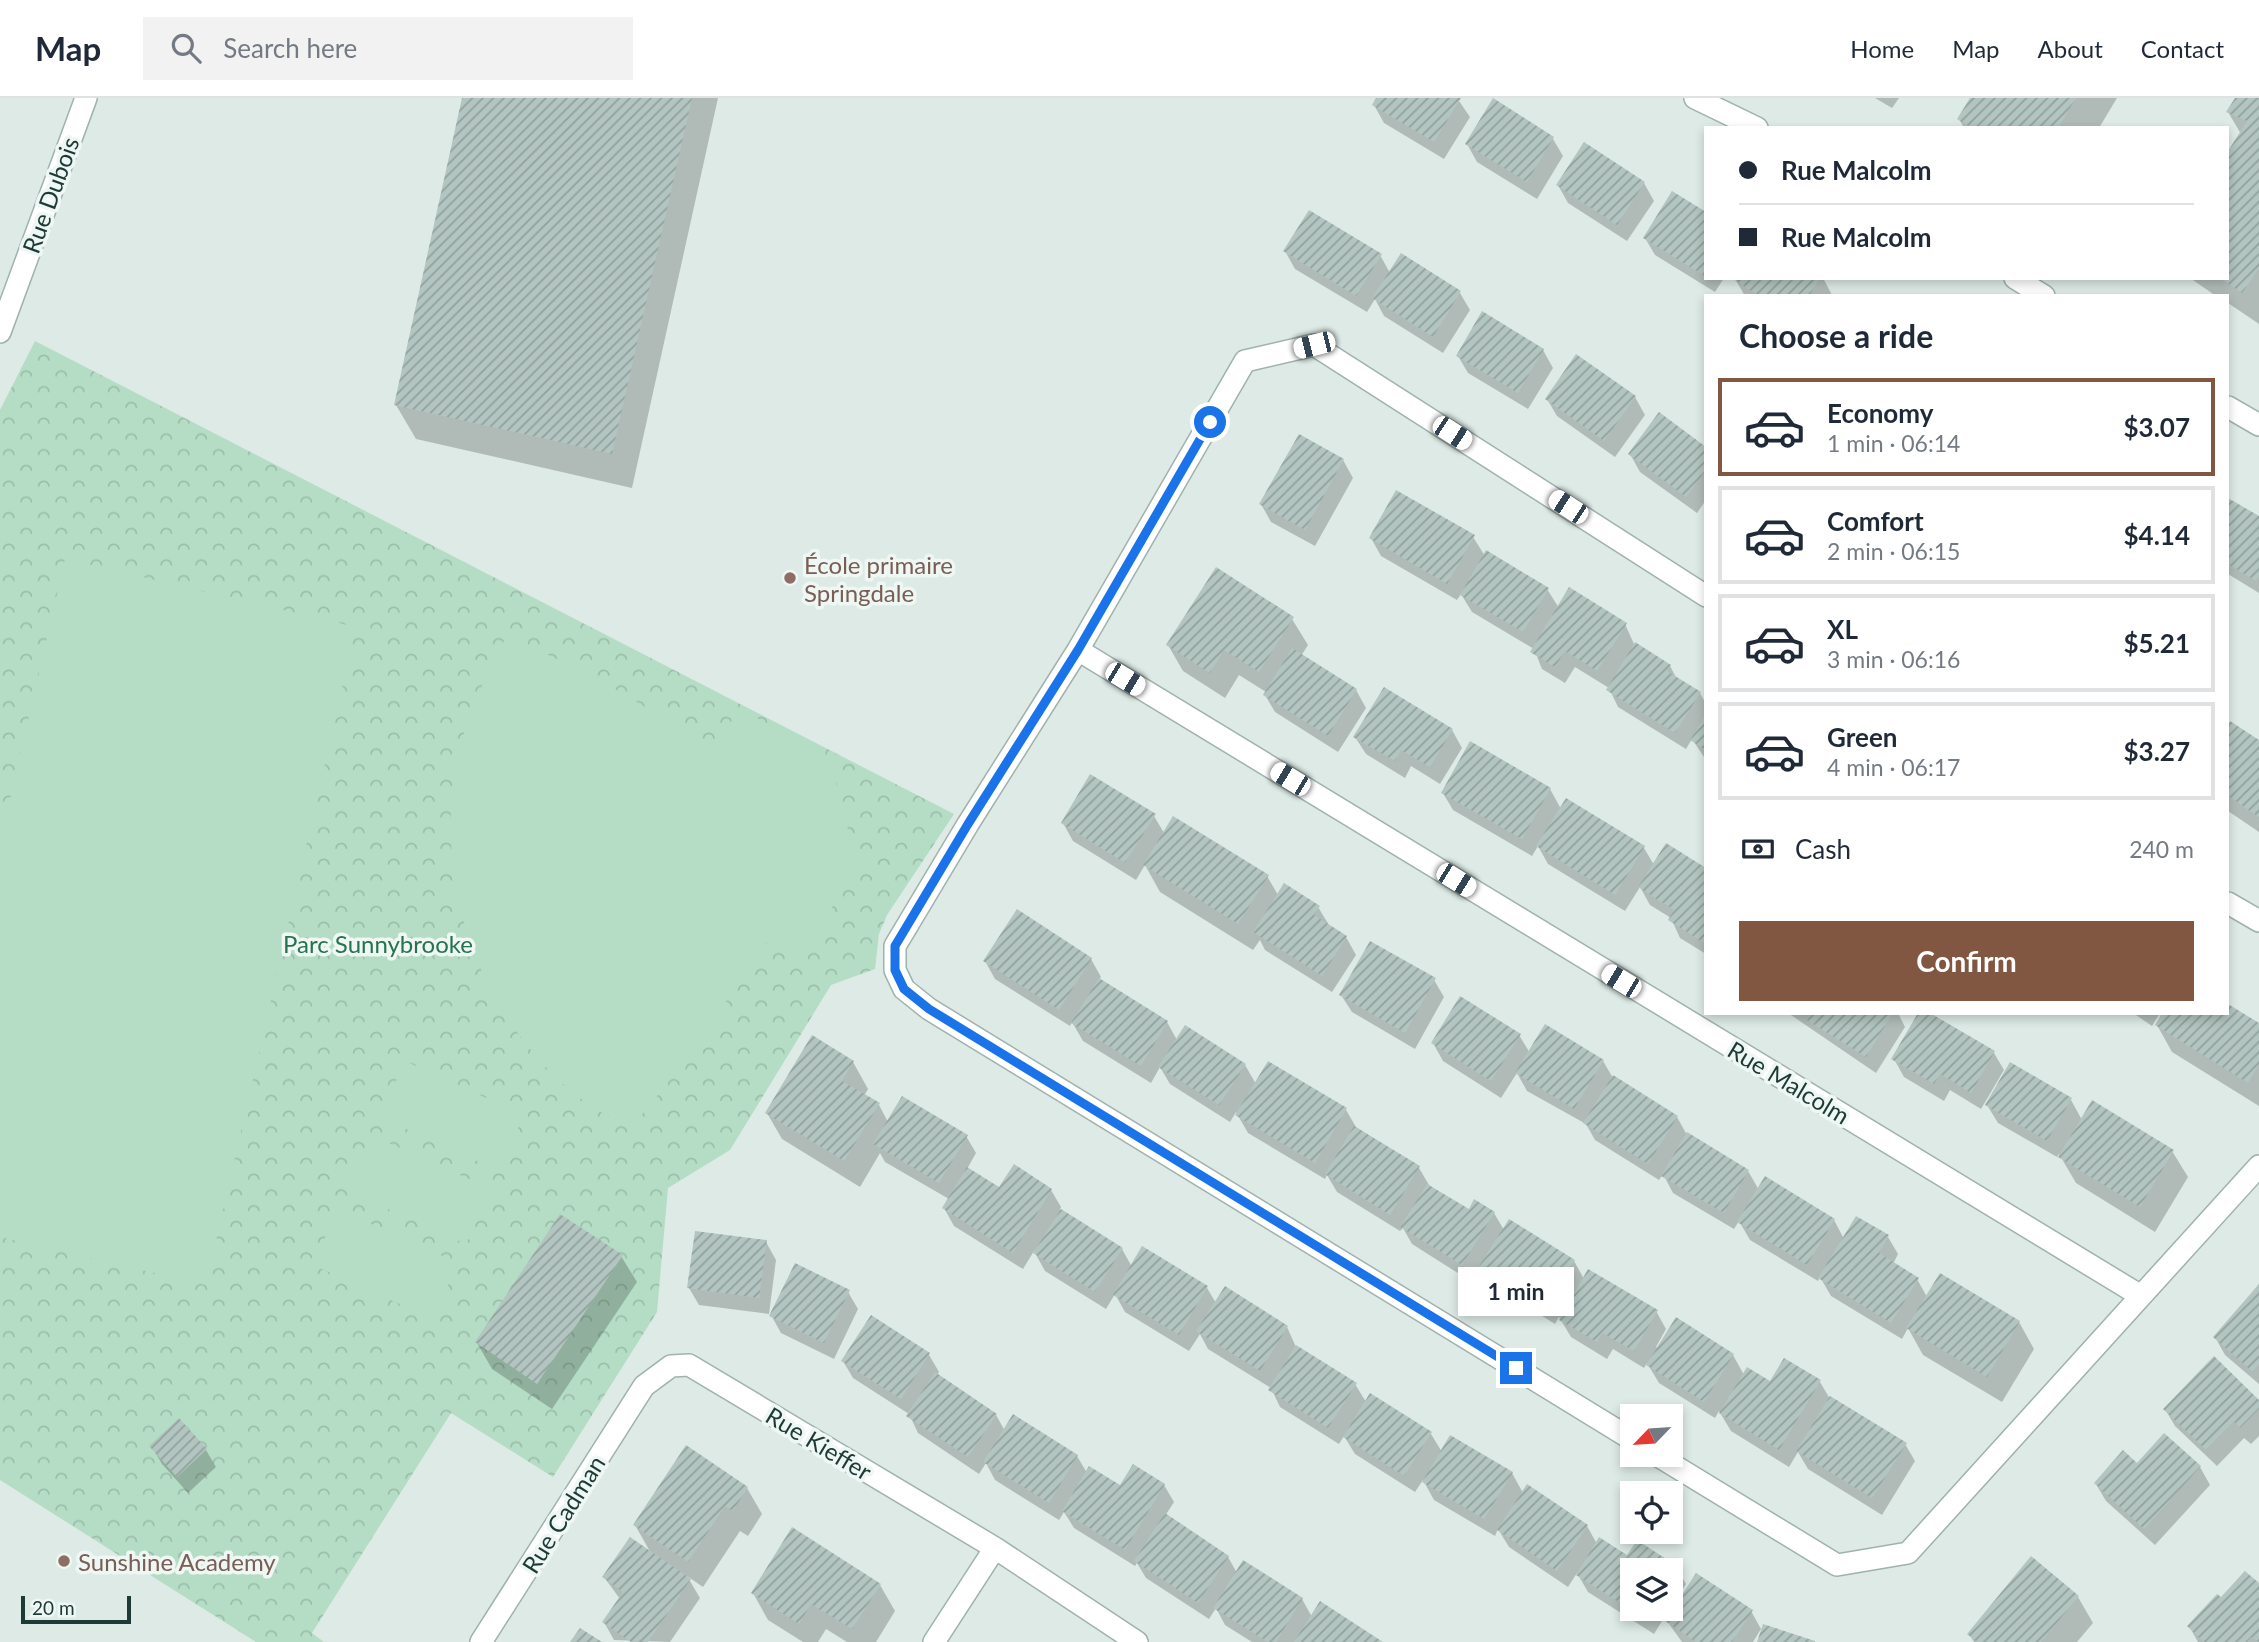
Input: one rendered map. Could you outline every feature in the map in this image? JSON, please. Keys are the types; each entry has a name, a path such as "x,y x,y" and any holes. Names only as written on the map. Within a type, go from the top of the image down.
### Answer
{"street":[{"name":"Rue Dubois","path":"0,332 86,98"},
{"path":"1695,98 1753,126"},
{"path":"2018,280 2041,294"},
{"path":"1620,1432 929,1009 904,989 895,970 895,946 1078,650 1245,361 1314,345 1704,595"},
{"path":"2229,408 2259,425"},
{"name":"Rue Malcolm","path":"1078,650 2141,1296"},
{"path":"2229,904 2259,921"},
{"path":"1676,1467 1837,1565 1908,1553 2259,1166"},
{"name":"Rue Kieffer","path":"644,1386 671,1366 689,1365 995,1548 1137,1642"},
{"name":"Rue Cadman","path":"481,1642 644,1386"},
{"path":"934,1642 995,1548"}],"green space":[{"name":"Parc Sunnybrooke","path":"35,341 954,814 887,915 879,934 875,969 831,985 730,1150 668,1188 657,1312 553,1477 451,1413 312,1633 324,1642 256,1642 0,1480 0,410"},
{"path":"65,559 356,627 206,1285 0,1237 0,843"},
{"path":"507,635 598,679 715,749 739,708 830,758 857,866 812,940 785,954 761,940 707,1035 630,1129 588,1104 550,1071 517,1032 491,989 471,943 457,894 451,844 452,793 461,743 475,701"},
{"path":"405,1061 524,1115 499,1171 380,1117"},
{"path":"371,1135 491,1189 466,1244 346,1190"},
{"path":"338,1209 458,1263 433,1319 313,1265"}],"building":[{"path":"462,98 692,98 612,454 394,405"},
{"path":"1376,98 1461,98 1434,142 1372,105"},
{"path":"1493,98 1554,137 1527,182 1465,144"},
{"path":"1970,98 2076,98 2059,126 1969,126 1957,119"},
{"path":"2235,98 2259,98 2259,268 2242,293 2223,280 2229,280 2229,149 2247,121 2226,112"},
{"path":"1584,142 1645,182 1617,225 1556,185"},
{"path":"1672,191 1704,211 1704,275 1643,238"},
{"path":"1309,210 1382,254 1356,296 1283,251"},
{"path":"1401,253 1461,291 1433,337 1372,298"},
{"path":"1735,280 1819,280 1810,294 1756,294"},
{"path":"1482,311 1544,349 1518,393 1456,356"},
{"path":"1576,354 1636,396 1604,441 1545,399"},
{"path":"1659,412 1704,446 1704,473 1686,497 1628,454"},
{"path":"1299,434 1344,459 1305,530 1259,504"},
{"path":"1396,490 1475,535 1447,584 1369,538"},
{"path":"2229,499 2259,516 2259,576 2256,581 2229,565"},
{"path":"1486,550 1549,588 1523,632 1460,595"},
{"path":"1216,567 1294,617 1259,672 1224,650 1210,673 1166,645"},
{"path":"1569,587 1627,623 1597,671 1565,651 1555,667 1530,652"},
{"path":"1635,642 1671,665 1667,671 1701,692 1675,733 1606,690"},
{"path":"1292,648 1357,689 1328,736 1263,695"},
{"path":"1384,687 1453,729 1430,767 1401,750 1395,761 1353,737"},
{"path":"1704,717 1704,749 1690,740"},
{"path":"2230,721 2259,740 2259,817 2229,797"},
{"path":"1470,741 1551,788 1522,839 1441,793"},
{"path":"1090,774 1156,814 1125,863 1061,823"},
{"path":"1566,798 1645,846 1615,895 1536,846"},
{"path":"1173,816 1269,875 1238,924 1143,865"},
{"path":"1666,843 1704,867 1704,943 1668,920 1674,910 1638,887"},
{"path":"1284,883 1320,906 1314,915 1347,936 1322,976 1253,932"},
{"path":"1017,909 1092,958 1059,1010 983,961"},
{"path":"1370,941 1436,978 1405,1033 1339,995"},
{"path":"1099,978 1168,1021 1141,1066 1071,1023"},
{"path":"1460,996 1521,1034 1491,1081 1431,1043"},
{"path":"2229,1005 2259,1023 2259,1065 2248,1083 2155,1025 2161,1015 2229,1015"},
{"path":"1810,1015 1892,1015 1866,1057 1807,1020"},
{"path":"1917,1015 1933,1015 1995,1051 1971,1093 1940,1074 1934,1084 1891,1059"},
{"path":"1545,1024 1604,1060 1574,1109 1515,1073"},
{"path":"1185,1025 1246,1064 1219,1105 1158,1067"},
{"path":"812,1035 854,1061 842,1081 880,1103 844,1161 765,1113"},
{"path":"1268,1061 1347,1108 1315,1163 1235,1115"},
{"path":"2010,1062 2072,1098 2047,1141 1985,1105"},
{"path":"1613,1075 1678,1116 1648,1164 1583,1123"},
{"path":"902,1096 968,1135 939,1183 873,1144"},
{"path":"2092,1100 2174,1150 2140,1207 2058,1157"},
{"path":"1354,1126 1420,1166 1390,1215 1325,1174"},
{"path":"1687,1132 1749,1170 1724,1213 1661,1176"},
{"path":"1014,1164 1052,1189 1013,1253 942,1208 967,1167 999,1187"},
{"path":"1765,1176 1835,1219 1807,1265 1737,1222"},
{"path":"1427,1184 1469,1209 1474,1199 1495,1212 1462,1265 1400,1227"},
{"path":"1061,1209 1123,1248 1095,1292 1033,1253"},
{"path":"560,1214 623,1255 537,1384 475,1342"},
{"path":"1856,1216 1889,1235 1879,1253 1919,1278 1891,1323 1818,1278"},
{"path":"1509,1219 1575,1260 1545,1308 1479,1266"},
{"path":"695,1231 767,1240 759,1298 687,1288"},
{"path":"1142,1246 1208,1286 1179,1335 1113,1295"},
{"path":"795,1263 850,1290 824,1343 769,1316"},
{"path":"1588,1269 1658,1310 1634,1351 1602,1333 1597,1342 1559,1320"},
{"path":"1940,1273 2020,1321 1987,1377 1906,1328"},
{"path":"2259,1284 2259,1364 2253,1372 2213,1337"},
{"path":"1225,1286 1288,1326 1260,1371 1196,1331"},
{"path":"871,1315 930,1353 901,1399 841,1361"},
{"path":"1676,1317 1734,1354 1704,1402 1646,1365"},
{"path":"1296,1345 1357,1383 1328,1428 1268,1390"},
{"path":"2214,1356 2259,1400 2259,1409 2240,1428 2234,1422 2206,1450 2163,1409"},
{"path":"1784,1358 1821,1380 1779,1450 1719,1413 1747,1367 1770,1381"},
{"path":"935,1372 997,1414 968,1457 906,1416"},
{"path":"1370,1393 1432,1432 1404,1476 1343,1437"},
{"path":"1830,1396 1907,1443 1872,1498 1796,1451"},
{"path":"1013,1414 1078,1455 1049,1503 983,1462"},
{"path":"179,1418 207,1449 177,1477 149,1446"},
{"path":"2164,1433 2201,1466 2144,1529 2094,1483 2123,1450 2137,1463"},
{"path":"1450,1435 1513,1472 1484,1519 1422,1482"},
{"path":"686,1445 748,1487 733,1511 725,1506 688,1562 633,1525"},
{"path":"1133,1464 1165,1484 1125,1550 1062,1511 1089,1466 1120,1485"},
{"path":"1527,1484 1588,1525 1557,1571 1497,1530"},
{"path":"1165,1513 1229,1556 1198,1603 1134,1561"},
{"path":"792,1527 881,1584 852,1629 811,1604 799,1624 751,1593"},
{"path":"630,1537 691,1579 648,1642 631,1642 602,1622 623,1592 602,1577"},
{"path":"1599,1537 1627,1555 1634,1544 1643,1544 1665,1558 1620,1558 1620,1603 1576,1575"},
{"path":"2031,1556 2079,1596 2041,1642 1977,1642 1967,1634"},
{"path":"1243,1560 1303,1598 1276,1642 1268,1642 1213,1608"},
{"path":"2245,1571 2259,1583 2259,1642 2251,1637 2247,1642 2204,1642 2187,1626 2217,1594 2221,1597"},
{"path":"1696,1573 1753,1610 1732,1642 1696,1642 1665,1621 1683,1621 1683,1593"},
{"path":"1320,1601 1383,1642 1294,1642"},
{"path":"1763,1624 1815,1641 1815,1642 1757,1642"},
{"path":"580,1628 602,1642 570,1642"}],"place":[{"name":"École primaire Springdale","path":"790,578"},
{"name":"Sunshine Academy","path":"64,1561"}],"route":[{"path":"1210,422 1078,650 895,946 895,970 904,989 929,1009 1516,1368"}]}
